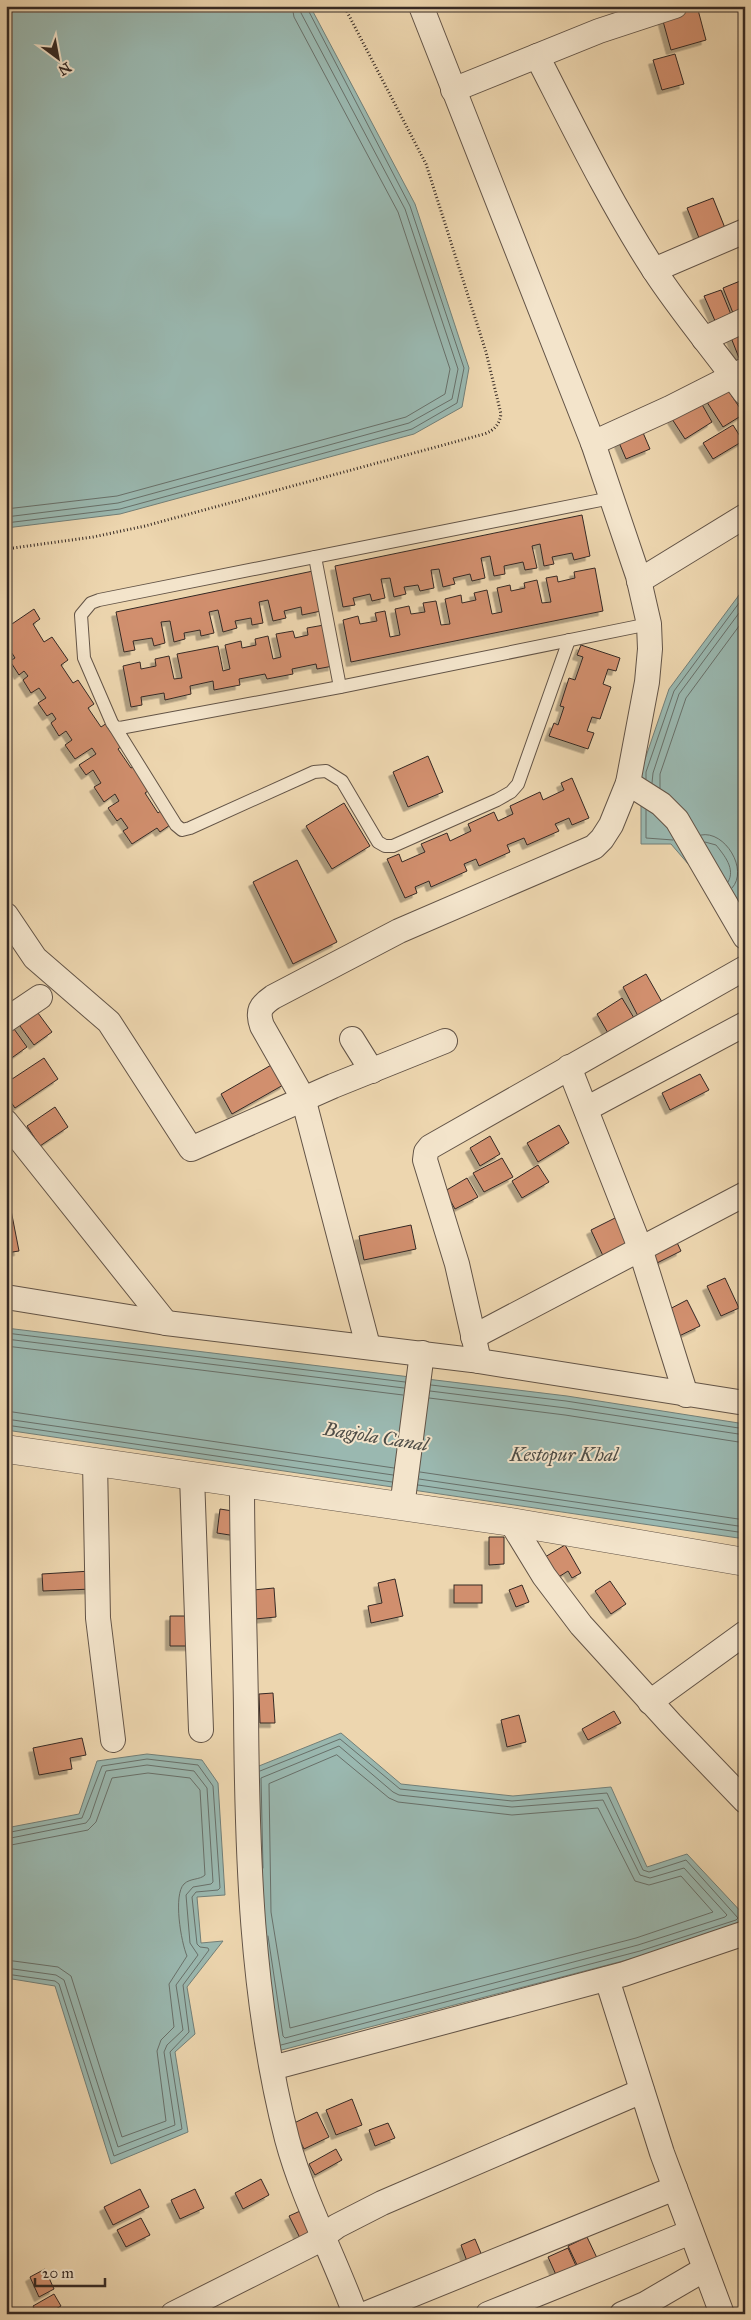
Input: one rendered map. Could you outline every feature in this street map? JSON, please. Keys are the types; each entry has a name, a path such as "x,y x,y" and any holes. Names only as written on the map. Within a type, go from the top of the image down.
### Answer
{"street":[{"path":"368,1346 303,1100 262,1026 258,1014 262,1004 398,931 594,847 602,840 612,824 628,783 647,682 650,649 649,624 639,581 593,443 421,6"},
{"path":"453,90 599,32 675,6"},
{"path":"537,56 597,173 654,270 704,340 741,379 670,408 593,443"},
{"path":"654,270 745,231"},
{"path":"704,340 745,320"},
{"path":"639,581 745,516"},
{"path":"628,783 661,804 677,820 745,937"},
{"path":"6,915 34,958 109,1022 191,1149 445,1041"},
{"path":"479,1361 457,1264 424,1156 430,1147 745,968"},
{"path":"6,1020 40,997"},
{"path":"586,1108 745,1024"},
{"path":"352,1039 372,1071"},
{"path":"569,1067 640,1248 686,1395"},
{"path":"6,1122 166,1323"},
{"path":"474,1337 745,1194"},
{"path":"6,1298 166,1323 368,1346 479,1361 745,1403"},
{"path":"402,1507 422,1353"},
{"path":"6,1449 511,1522 745,1562"},
{"path":"95,1462 98,1618 113,1740"},
{"path":"192,1476 201,1730"},
{"path":"242,1484 245,1778 250,1901 266,2040 287,2140 355,2314"},
{"path":"511,1522 544,1576 581,1625 650,1702 745,1801"},
{"path":"650,1702 745,1633"},
{"path":"272,2068 608,1979 745,1933"},
{"path":"608,1979 642,2091 675,2188 722,2314"},
{"path":"173,2314 314,2243 337,2226 382,2203 642,2091"},
{"path":"365,2314 675,2188"},
{"path":"488,2314 691,2232"},
{"path":"622,2314 645,2304 705,2269"}],"lane":[{"path":"569,640 518,784 511,792 393,846 385,846 378,842 342,782 326,771 314,772 182,830 176,825 115,728 83,652 82,615 91,603 142,590 611,498"},
{"path":"316,557 340,687"},
{"path":"115,728 340,687 649,624"}],"path":[{"path":"6,549 93,537 145,526 484,434 494,430 499,422 501,414 486,352 426,164 344,6"}],"water":[{"path":"6,6 310,6 415,204 469,368 462,407 414,434 120,514 6,528"},
{"path":"745,587 745,934 708,853 689,865 671,844 641,844 641,771 669,689"},
{"name":"Kestopur Khal","path":"6,1328 567,1396 745,1424 745,1539 6,1430"},
{"path":"341,1733 401,1784 513,1796 611,1787 647,1867 687,1854 745,1916 745,1923 642,1956 274,2052 249,1770"},
{"path":"147,1754 202,1760 218,1783 225,1895 197,1897 201,1943 223,1941 187,1987 195,2034 175,2052 188,2132 111,2164 55,1986 6,1978 6,1828 79,1814 97,1761"}],"building":[{"path":"697,6 706,40 671,50 661,14"},
{"path":"675,54 684,84 662,90 653,60"},
{"path":"713,198 725,228 699,238 687,208"},
{"path":"745,279 745,314 735,318 723,288"},
{"path":"721,290 732,317 716,323 704,296"},
{"path":"745,323 745,361 741,363 728,330"},
{"path":"723,383 744,414 723,427 703,396"},
{"path":"700,401 712,422 685,439 672,419"},
{"path":"733,425 743,441 713,459 703,443"},
{"path":"641,428 650,449 626,459 617,438"},
{"path":"582,515 590,556 574,560 572,553 552,557 554,564 544,566 540,544 532,546 537,568 525,570 523,562 504,566 505,574 494,576 490,556 481,558 485,578 472,581 470,574 453,578 455,584 443,587 439,569 431,570 434,588 420,591 418,585 404,587 406,594 394,597 390,578 381,579 385,598 372,601 370,594 353,598 355,605 343,607 335,566"},
{"path":"595,568 603,611 351,662 343,620 358,616 360,624 377,621 375,613 385,611 390,637 400,635 395,609 409,606 411,614 425,612 423,603 436,601 441,625 450,624 445,599 461,595 462,603 476,600 474,593 487,590 492,614 502,612 497,588 510,585 511,591 525,588 524,583 537,580 542,603 551,602 546,578 557,576 558,582 575,578 574,572"},
{"path":"313,571 321,611 302,615 301,607 284,611 286,618 273,621 268,600 259,602 263,623 252,625 251,618 235,621 237,628 223,632 218,610 209,612 214,633 201,636 200,630 184,633 185,639 174,642 170,621 161,622 165,643 154,646 152,638 133,641 135,650 124,652 116,612"},
{"path":"34,609 40,619 33,624 44,642 52,637 68,660 61,665 73,683 78,680 94,704 88,708 101,727 107,723 122,746 118,749 131,768 135,766 151,789 145,793 158,813 164,808 173,823 160,832 157,828 132,844 123,831 128,828 121,818 117,821 108,808 119,801 115,794 104,802 94,787 101,783 93,770 86,775 79,765 96,754 92,748 75,759 65,745 72,740 66,731 59,736 51,723 56,719 52,713 47,716 38,703 46,698 39,688 31,693 23,680 28,676 24,671 19,675 10,661 15,658 8,647 6,648 6,628"},
{"path":"324,625 333,666 317,669 316,664 292,669 293,674 267,679 265,674 239,679 240,685 214,690 213,681 190,686 191,694 165,700 164,693 141,697 142,705 131,707 123,666 140,662 141,669 156,666 155,659 169,656 174,679 182,678 177,654 218,646 223,671 230,669 225,645 241,641 242,648 256,645 255,639 268,636 273,659 281,657 276,634 293,631 295,638 308,635 307,628"},
{"path":"581,645 620,658 616,671 608,669 603,684 611,687 600,719 592,717 587,731 594,733 588,749 549,736 554,723 558,725 564,707 560,706 569,678 575,680 583,657 577,655"},
{"path":"428,756 443,792 408,807 393,772"},
{"path":"572,778 589,818 572,825 569,818 555,824 559,831 527,845 524,838 507,845 510,852 479,866 476,859 464,864 467,871 431,887 429,881 415,887 417,893 405,898 387,859 399,854 402,862 425,852 421,844 447,833 450,841 471,831 468,824 494,812 498,821 513,814 510,806 540,792 543,800 564,790 561,783"},
{"path":"344,803 370,846 332,869 306,826"},
{"path":"297,860 337,942 293,964 253,882"},
{"path":"646,974 662,1002 638,1016 623,987"},
{"path":"622,998 634,1018 608,1033 597,1014"},
{"path":"35,1009 52,1032 34,1045 17,1022"},
{"path":"9,1022 27,1047 6,1062 6,1024"},
{"path":"44,1058 58,1079 15,1108 6,1095 6,1083"},
{"path":"273,1064 285,1084 232,1114 221,1094"},
{"path":"700,1074 709,1090 670,1110 662,1093"},
{"path":"55,1107 68,1127 40,1146 27,1126"},
{"path":"559,1125 569,1143 538,1162 527,1143"},
{"path":"490,1136 500,1154 480,1166 470,1148"},
{"path":"502,1158 513,1177 484,1192 473,1173"},
{"path":"538,1165 549,1182 522,1198 512,1181"},
{"path":"467,1178 478,1197 455,1209 445,1191"},
{"path":"6,1205 10,1205 19,1251 6,1253"},
{"path":"623,1214 636,1243 604,1258 591,1230"},
{"path":"411,1225 416,1249 364,1260 359,1236"},
{"path":"673,1234 681,1251 655,1264 646,1247"},
{"path":"725,1278 739,1308 721,1316 707,1286"},
{"path":"687,1300 700,1326 675,1338 662,1313"},
{"path":"220,1509 239,1512 236,1536 217,1533"},
{"path":"489,1537 504,1537 504,1564 489,1565"},
{"path":"565,1545 581,1573 572,1578 568,1571 557,1578 545,1557"},
{"path":"91,1571 92,1589 43,1591 42,1574"},
{"path":"395,1579 403,1616 371,1623 368,1606 382,1603 378,1583"},
{"path":"610,1581 626,1604 611,1614 595,1591"},
{"path":"454,1585 482,1585 482,1603 454,1603"},
{"path":"522,1585 529,1602 516,1607 509,1590"},
{"path":"274,1588 276,1617 255,1619 253,1590"},
{"path":"170,1616 196,1616 195,1646 170,1646"},
{"path":"273,1693 275,1723 260,1723 259,1694"},
{"path":"614,1711 621,1723 588,1740 582,1729"},
{"path":"519,1715 526,1742 507,1747 501,1720"},
{"path":"82,1738 86,1755 70,1758 72,1769 39,1775 33,1748"},
{"path":"352,2099 362,2125 336,2135 326,2110"},
{"path":"317,2112 329,2137 304,2149 292,2124"},
{"path":"388,2123 395,2138 375,2146 369,2130"},
{"path":"336,2149 342,2160 315,2175 309,2164"},
{"path":"261,2179 269,2195 243,2209 235,2193"},
{"path":"140,2189 149,2207 113,2225 104,2207"},
{"path":"195,2189 204,2208 180,2219 171,2200"},
{"path":"309,2207 320,2228 300,2238 289,2216"},
{"path":"141,2218 150,2235 126,2247 117,2230"},
{"path":"587,2237 597,2258 578,2267 568,2246"},
{"path":"475,2239 483,2258 468,2264 461,2245"},
{"path":"568,2248 577,2268 557,2277 548,2257"},
{"path":"45,2269 54,2289 39,2297 30,2277"},
{"path":"54,2294 61,2306 47,2314 37,2314 33,2306"}],"water label":[{"name":"Bagjola Canal","path":"376,1436"}]}
